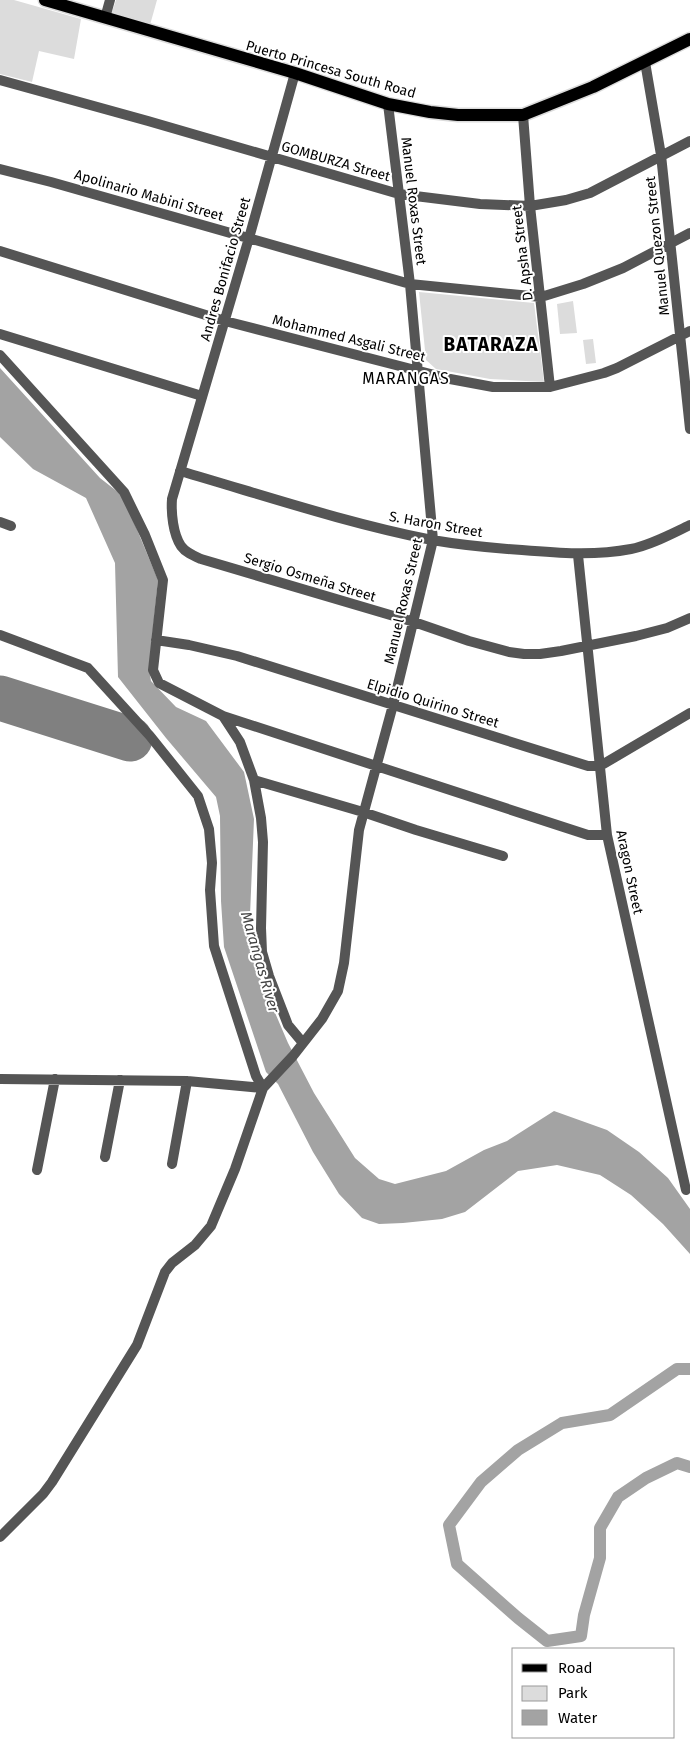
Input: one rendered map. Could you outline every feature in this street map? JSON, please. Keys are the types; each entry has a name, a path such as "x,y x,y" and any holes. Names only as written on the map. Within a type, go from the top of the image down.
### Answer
{"main road":[{"name":"Puerto Princesa South Road","path":"45,0 295,73 388,104 458,115 523,115 593,87 690,39"}],"street":[{"path":"105,18 110,0"},
{"name":"Manuel Quezon Street","path":"646,62 661,156 690,428"},
{"name":"Andres Bonifacio Street","path":"184,549 178,538 172,499 249,238 295,73"},
{"name":"GOMBURZA Street","path":"0,80 399,194 480,204 530,206 566,200 590,193 690,141"},
{"name":"Manuel Roxas Street","path":"263,1088 303,1044 322,1019 338,992 344,963 357,840 393,705 433,540 410,284 388,104"},
{"name":"D. Apsha Street","path":"523,115 530,206 550,387"},
{"name":"Apolinario Mabini Street","path":"0,169 410,284 541,297 583,284 623,268 690,233"},
{"name":"Mohammed Asgali Street","path":"0,251 224,321 450,379 493,387 550,387 617,368 690,331"},
{"path":"0,334 202,396"},
{"path":"0,355 124,492 145,535 163,580 153,670 159,684 223,716 376,764 588,835 607,836"},
{"name":"S. Haron Street","path":"180,471 332,515 433,540 496,548 578,555 618,551 643,546 690,525"},
{"path":"0,522 11,526"},
{"name":"Sergio Osmeña Street","path":"184,549 191,555 201,559 414,622 469,641 516,653 540,654 588,646 666,628 690,618"},
{"name":"Aragon Street","path":"578,555 607,836 686,1190"},
{"path":"0,635 88,668 150,736 198,796 209,829 212,864 210,890 214,946 247,1050 256,1076 263,1088 235,1169 211,1226 195,1245 172,1263 164,1272 144,1330 115,1381 43,1494 0,1537"},
{"name":"Elpidio Quirino Street","path":"156,640 237,656 580,764 600,766"},
{"path":"600,766 690,713"},
{"path":"223,716 240,742 254,780 261,818 263,842 262,952 288,1025 303,1044"},
{"path":"254,780 364,812 503,856"},
{"path":"0,1079 187,1082 263,1088"},
{"path":"37,1170 55,1079"},
{"path":"105,1157 120,1080"},
{"path":"172,1164 187,1082"}],"green space":[{"path":"0,0 14,0 81,19 74,59 39,51 32,82 0,74"},
{"path":"116,0 157,0 150,25 112,12"},
{"path":"419,292 534,303 544,382 490,379 436,369 426,360"},
{"path":"573,301 577,333 560,334 557,304"},
{"path":"593,339 596,363 586,364 583,340"}],"water":[{"path":"0,368 100,478 123,496 158,580 149,669 151,681 176,707 206,721 244,772 254,819 249,939 252,959 288,1043 314,1093 355,1158 379,1179 395,1184 446,1171 484,1150 507,1141 554,1111 607,1130 639,1152 668,1178 690,1209 690,1254 663,1224 631,1195 600,1175 557,1165 518,1171 465,1212 442,1219 379,1224 362,1218 339,1194 313,1152 278,1084 266,1072 224,947 221,901 220,816 216,797 118,677 115,563 86,498 33,469 0,437"}],"waterway":[{"name":"Marangas River","path":"690,1369 677,1369 610,1415 562,1423 518,1450 481,1482 449,1525 457,1564 547,1641 581,1636 584,1615 600,1558 600,1528 618,1497 646,1478 677,1463 690,1467"}],"runway":[{"path":"0,698 130,739"}],"district":[{"name":"BATARAZA","path":"491,344"},
{"name":"MARANGAS","path":"406,378"}]}
